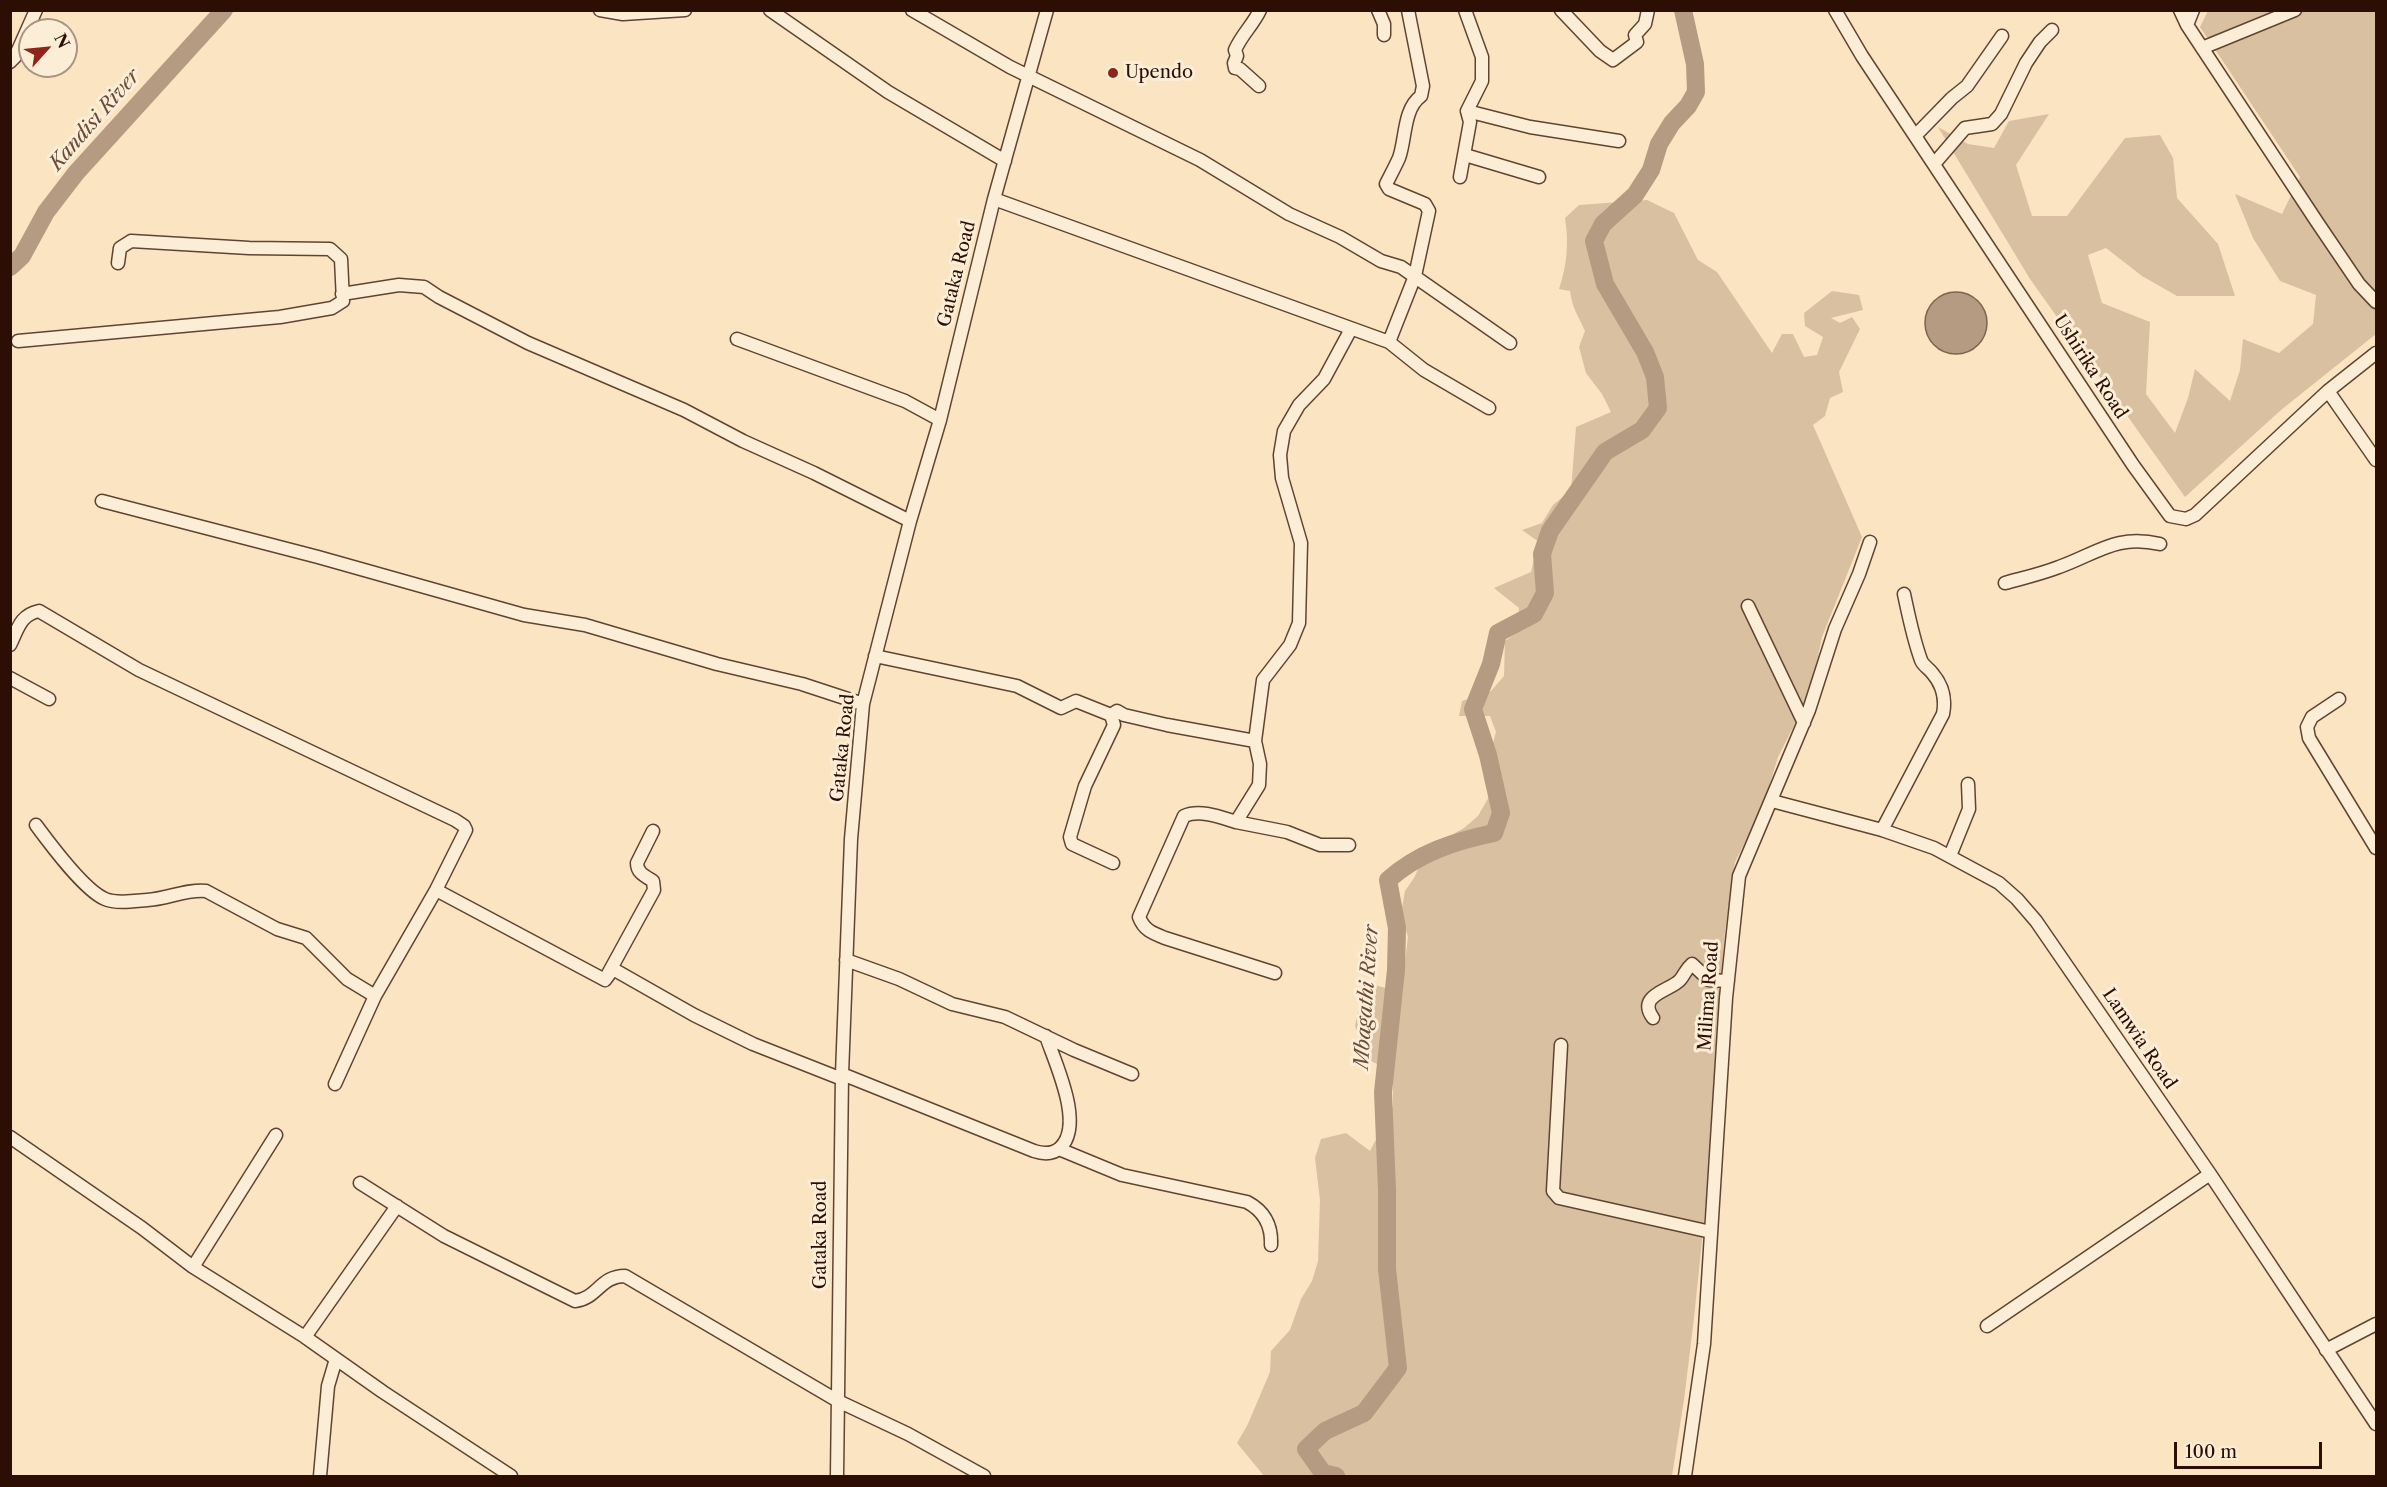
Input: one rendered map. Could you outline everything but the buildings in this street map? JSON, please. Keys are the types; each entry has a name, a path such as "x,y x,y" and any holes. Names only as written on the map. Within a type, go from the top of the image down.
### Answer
{"street":[{"path":"10,62 15,57 36,10"},
{"path":"600,10 623,14 684,10"},
{"path":"770,10 888,92 1005,161"},
{"path":"912,10 1010,67 1200,160 1289,214 1340,237 1381,261 1401,267 1510,343"},
{"name":"Gataka Road","path":"837,1476 842,1076 851,839 863,704 909,522 940,420 994,199 1047,10"},
{"path":"1259,86 1240,69 1235,68 1234,63 1237,56 1235,50 1241,36 1255,21 1260,10"},
{"path":"1378,10 1384,24 1384,35"},
{"path":"1389,342 1415,276 1428,207 1389,189 1386,184 1398,159 1407,121 1415,100 1421,96 1423,86 1408,10"},
{"path":"1460,177 1470,122 1467,111 1482,81 1482,57 1465,10"},
{"path":"1561,10 1600,51 1614,60 1637,42 1635,34 1645,24 1648,10"},
{"name":"Ushirika Road","path":"1834,10 2133,465 2170,516 2186,519 2194,515 2328,391 2376,353"},
{"path":"2180,10 2202,48 2359,284 2376,302"},
{"path":"2187,25 2193,10"},
{"path":"2202,48 2295,10"},
{"path":"1934,164 1965,128 1992,124 2001,114 2026,63 2040,42 2052,30"},
{"path":"1915,136 1952,98 1967,87 2002,36"},
{"path":"1467,111 1530,127 1619,141"},
{"path":"1465,155 1539,177"},
{"path":"994,199 1389,342 1424,370 1489,408"},
{"path":"18,341 280,317 332,308 343,301 341,259 330,249 249,248 131,241 120,248 118,263"},
{"path":"342,294 399,285 424,287 528,343 684,410 909,522"},
{"path":"1236,822 1259,785 1260,764 1255,741 1263,680 1290,645 1299,623 1301,543 1282,478 1281,455 1284,431 1299,405 1324,379 1351,328"},
{"path":"737,339 905,401 940,420"},
{"path":"2328,391 2376,460"},
{"path":"102,501 360,568 524,615 585,625 717,664 802,684 863,704"},
{"path":"2005,583 2059,567 2130,540 2160,544"},
{"name":"Milima Road","path":"1685,1476 1704,1344 1728,981 1739,876 1804,723 1835,629 1870,543"},
{"path":"1882,830 1943,714 1946,702 1944,692 1934,674 1922,663 1913,638 1904,594"},
{"path":"1748,606 1804,723"},
{"path":"10,645 23,618 39,611 140,670 464,826 465,834 436,890 375,996 335,1084"},
{"path":"875,656 1017,686 1061,708 1076,701 1111,715"},
{"path":"10,678 49,699"},
{"path":"2339,699 2312,717 2307,727 2309,738 2376,848"},
{"path":"1111,715 1117,711 1156,723 1255,741"},
{"path":"1111,715 1114,725 1085,786 1070,837 1072,844 1113,863"},
{"path":"1950,856 1969,809 1968,784"},
{"name":"Lamwia Road","path":"1772,801 1882,830 1934,848 1999,883 2017,899 2036,921 2210,1174 2376,1424"},
{"path":"1275,973 1165,938 1143,926 1139,917 1184,816 1192,813 1216,816 1287,832 1320,845 1349,845"},
{"path":"36,825 61,858 104,899 113,902 146,900 197,890 206,891 277,929 306,938 347,979 375,996"},
{"path":"605,980 654,890 653,881 637,867 653,831"},
{"path":"436,890 605,980"},
{"path":"846,960 899,979 952,1004 1005,1017 1132,1074"},
{"path":"1653,1018 1650,1015 1649,1004 1652,997 1679,981 1686,968 1692,964 1709,980 1728,981"},
{"path":"605,980 613,969 694,1015 753,1044 1042,1154 1059,1149 1065,1143 1070,1130 1070,1115 1046,1036"},
{"path":"1561,1045 1553,1191 1555,1195 1559,1198 1711,1232"},
{"path":"193,1268 276,1135"},
{"path":"10,1137 142,1228 193,1268 305,1337 383,1392 511,1476"},
{"path":"1059,1149 1122,1175 1247,1202 1256,1206 1268,1223 1271,1245"},
{"path":"1987,1326 2210,1174"},
{"path":"360,1183 444,1236 575,1301 590,1297 606,1280 615,1276 625,1276 838,1401 908,1434 984,1476"},
{"path":"305,1337 397,1206"},
{"path":"2326,1350 2376,1324"},
{"path":"320,1476 328,1386 336,1359"}],"shaded area":[{"path":"2208,11 2376,11 2376,334 2281,410 2185,497 2030,279 1938,127 1968,144 1994,148 2009,121 2049,114 2016,165 2032,216 2067,216 2125,138 2160,135 2173,158 2177,198 2218,244 2235,296 2177,296 2142,276 2106,248 2088,255 2102,303 2150,322 2146,394 2175,433 2188,398 2195,369 2230,401 2240,370 2243,339 2279,353 2313,324 2316,295 2280,281 2253,238 2235,194 2282,214 2300,177 2200,27"},
{"path":"1647,200 1674,213 1698,260 1717,272 1772,353 1782,334 1793,334 1804,357 1817,355 1823,337 1805,326 1804,313 1832,291 1859,295 1863,310 1831,318 1840,323 1852,317 1860,329 1839,372 1843,392 1830,398 1825,416 1813,425 1862,537 1822,637 1810,694 1778,757 1762,809 1735,862 1725,932 1718,1014 1708,1183 1684,1400 1672,1476 1264,1476 1237,1443 1247,1426 1270,1372 1271,1351 1290,1330 1301,1299 1312,1281 1318,1261 1320,1200 1315,1158 1321,1139 1346,1133 1370,1151 1393,1106 1393,1072 1367,1059 1355,1026 1361,998 1371,984 1401,992 1408,937 1401,913 1405,891 1414,878 1428,848 1464,828 1478,816 1490,795 1486,768 1496,732 1490,716 1459,716 1462,701 1491,691 1504,676 1505,641 1518,632 1519,608 1494,588 1531,572 1534,559 1549,549 1522,530 1542,523 1553,505 1571,490 1576,427 1611,412 1602,394 1586,373 1579,347 1585,331 1574,308 1570,291 1559,289 1566,254 1565,218 1579,205"},
{"path":"1956,292 1968,294 1978,301 1985,311 1987,323 1985,335 1978,345 1968,352 1956,354 1944,352 1934,345 1927,335 1925,323 1927,311 1934,301 1944,294"}],"waterway":[{"name":"Kandisi River","path":"10,267 22,256 46,212 76,173 224,10"},
{"name":"Mbagathi River","path":"1336,1476 1323,1473 1306,1449 1325,1431 1364,1413 1398,1368 1387,1269 1383,1092 1396,970 1397,928 1388,880 1424,855 1465,840 1494,833 1501,813 1488,755 1473,709 1491,664 1498,633 1534,614 1545,593 1542,554 1550,531 1605,452 1642,430 1658,408 1655,377 1645,352 1605,284 1594,241 1603,224 1635,195 1651,170 1659,144 1696,92 1695,64 1683,10"}],"place":[{"name":"Upendo","path":"1113,73"}]}
